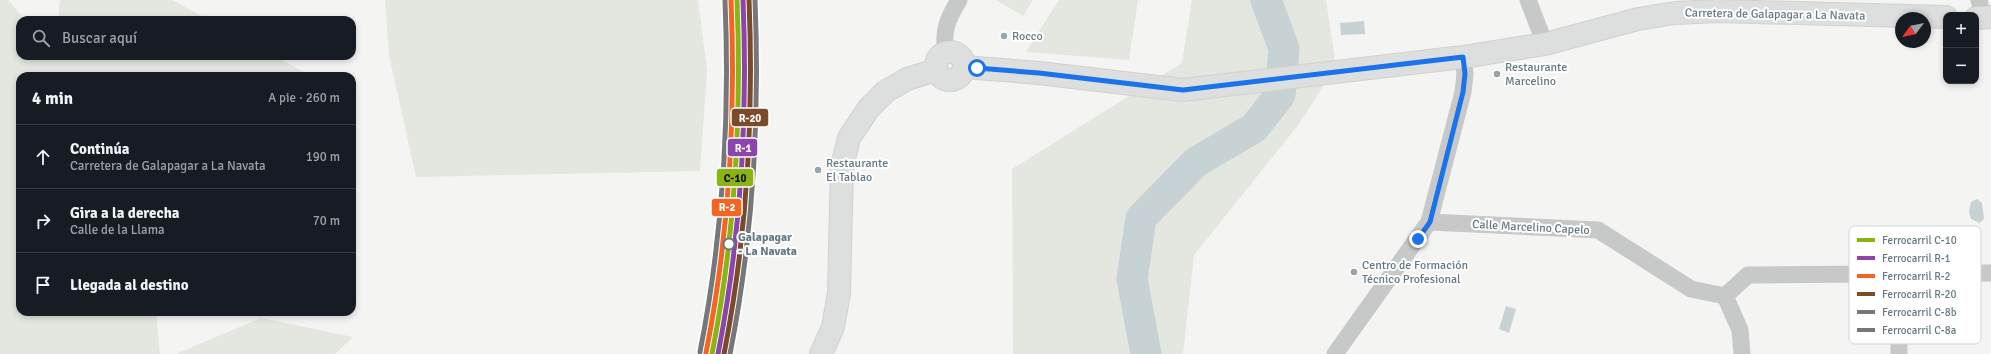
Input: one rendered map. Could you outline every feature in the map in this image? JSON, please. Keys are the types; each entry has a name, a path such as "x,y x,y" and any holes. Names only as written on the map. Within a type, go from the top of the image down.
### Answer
{"main road":[{"name":"Carretera de Galapagar a La Navata","path":"941,61 941,78 949,81 958,78 964,67 995,68 1183,90 1463,57 1545,44 1638,19 1674,6 1799,7 1943,17"},
{"path":"821,354 833,327 839,293 842,166 849,138 868,108 885,92 941,61"}],"street":[{"path":"941,61 948,18 959,0"},
{"path":"1528,0 1545,44"},
{"path":"1335,354 1430,222 1463,92 1465,74 1463,57"},
{"name":"Calle Marcelino Capelo","path":"1430,222 1598,230 1691,289 1725,296"},
{"path":"1981,273 1991,273"},
{"path":"1742,354 1740,330 1725,296 1748,275 1849,274"},
{"path":"1899,344 1899,354"}],"shaded area":[{"path":"0,0 8,0 22,16 16,16 16,60 282,60 304,72 16,72 16,316 156,316 160,354 0,354"},
{"path":"60,0 172,0 202,16 58,16"},
{"path":"385,0 698,0 707,71 700,171 416,177 389,55"},
{"path":"996,0 1033,0 1023,16"},
{"path":"1059,0 1138,0 1129,60 1026,52"},
{"path":"1192,0 1326,0 1336,66 1299,124 1194,255 1183,354 1013,354 1012,169 1182,63"},
{"path":"1364,21 1365,34 1341,35 1340,23"},
{"path":"1977,199 1982,203 1984,219 1980,223 1971,219 1969,212 1971,202"},
{"path":"1506,306 1516,309 1509,333 1499,329"},
{"path":"261,318 353,337 335,354 176,354"}],"waterway":[{"path":"1146,354 1132,279 1141,218 1196,162 1254,128 1280,95 1284,49 1266,0"}],"rail line":[{"name":"R-2","path":"706,353 720,265 729,177 732,89 731,0"},
{"name":"C-10","path":"712,354 726,266 735,178 738,89 737,0"},
{"name":"R-1","path":"718,354 732,266 741,178 744,89 743,0"},
{"name":"R-20","path":"724,354 738,266 747,178 750,89 749,0"},
{"name":"C-8a","path":"730,354 744,266 753,178 756,89 755,0"},
{"name":"C-8b","path":"700,352 714,264 723,177 726,89 725,1"}],"place":[{"name":"Rocco","path":"1004,36"},
{"name":"Restaurante Marcelino","path":"1497,74"},
{"name":"Restaurante El Tablao","path":"818,170"},
{"name":"Galapagar - La Navata","path":"729,244"},
{"name":"Centro de Formación Técnico Profesional","path":"1354,272"}],"route":[{"path":"977,68 995,68 1183,90 1463,57 1465,74 1463,92 1430,222 1418,239"}]}
